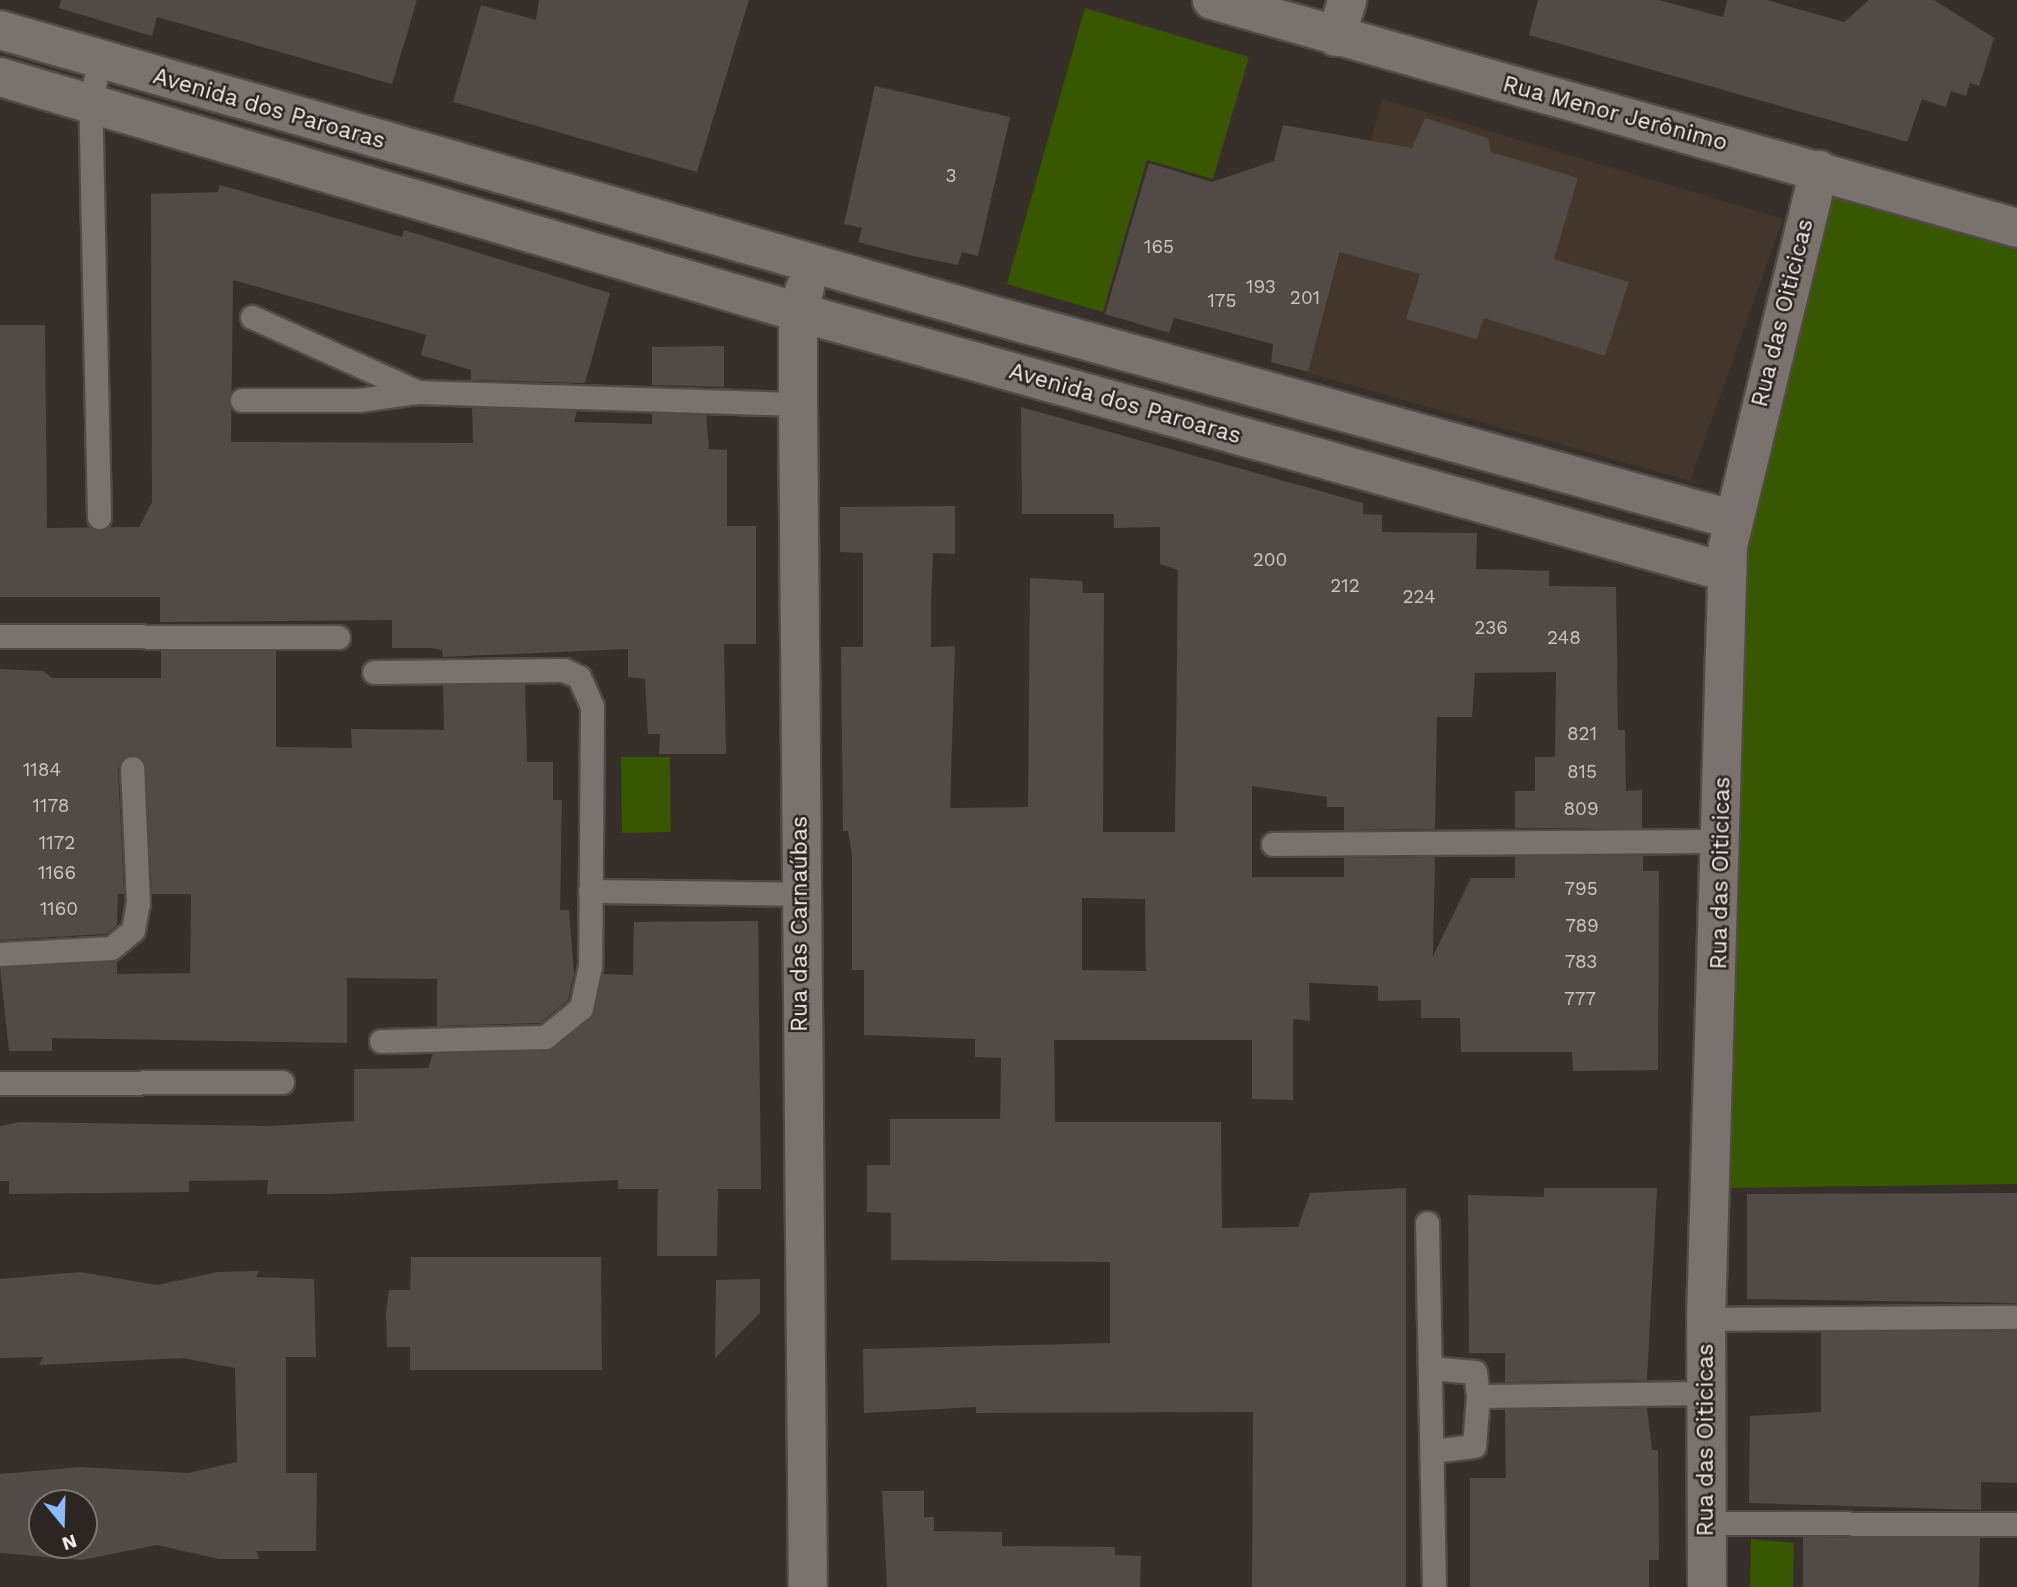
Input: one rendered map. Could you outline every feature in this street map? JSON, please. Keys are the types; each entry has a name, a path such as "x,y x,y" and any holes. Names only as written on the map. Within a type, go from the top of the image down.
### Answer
{"street":[{"name":"Rua Menor Jerônimo","path":"1212,0 1336,37 1819,170 2017,229"},
{"path":"1336,37 1347,0"},
{"name":"Avenida dos Paroaras","path":"0,30 539,186 1731,519"},
{"name":"Avenida dos Paroaras","path":"0,77 798,312 1726,572"},
{"name":"Rua das Oiticicas","path":"1707,1587 1706,1319 1722,841 1726,572 1731,519 1819,170"},
{"path":"524,232 539,186"},
{"name":"Rua das Carnaúbas","path":"808,1587 797,404 798,312 813,263"}],"lane":[{"path":"99,517 90,102 100,61"},
{"path":"252,317 418,392"},
{"path":"242,400 359,400 418,392 797,404"},
{"path":"0,636 338,638"},
{"path":"374,672 564,670 579,677 592,706 590,966 581,1008 566,1026 545,1037 381,1041"},
{"path":"0,954 111,948 129,935 138,903 132,768"},
{"path":"1273,844 1722,841"},
{"path":"590,891 800,894"},
{"path":"0,1083 282,1082"},
{"path":"1427,1223 1434,1587"},
{"path":"1706,1319 2017,1317"},
{"path":"1431,1368 1475,1372 1478,1396 1474,1446 1432,1451"},
{"path":"1478,1396 1706,1393"},
{"path":"1706,1523 2017,1524"}],"shaded area":[{"path":"1382,99 1783,219 1690,481 1308,373"}],"green space":[{"path":"1085,8 1249,57 1213,179 1147,160 1103,312 1007,284"},
{"path":"1827,193 2017,249 2017,1184 1731,1188 1740,568"},
{"path":"621,757 670,757 671,832 622,833"},
{"path":"1751,1539 1794,1543 1793,1587 1750,1587"}],"building":[{"path":"61,0 417,0 392,84 157,17 152,36 59,8"},
{"path":"539,0 749,0 697,172 453,102 481,5 536,20"},
{"path":"1538,0 1659,0 1723,17 1727,0 1767,0 1844,22 1869,0 1934,0 1994,38 1979,86 1970,83 1966,96 1951,91 1946,107 1922,99 1907,142 1529,35"},
{"path":"875,86 1010,117 978,256 962,252 958,265 909,255 858,242 862,228 844,224"},
{"path":"1425,118 1488,138 1491,152 1578,178 1554,259 1629,282 1605,356 1484,318 1477,339 1406,319 1420,274 1340,252 1308,372 1271,362 1273,344 1174,318 1169,333 1105,314 1149,163 1212,182 1274,161 1283,125 1412,148"},
{"path":"220,185 402,237 404,230 610,293 585,383 471,380 471,370 421,355 426,335 233,280 231,442 473,443 472,408 577,411 574,422 652,424 652,413 706,415 709,449 727,450 727,526 756,526 756,644 724,644 726,754 659,754 660,734 648,734 645,679 628,677 628,649 443,657 442,650 431,648 392,648 392,620 160,622 160,597 0,597 0,325 45,325 47,528 139,527 152,502 151,194 218,192"},
{"path":"724,346 724,387 652,385 652,347"},
{"path":"1021,407 1363,503 1363,514 1382,515 1382,532 1477,533 1476,569 1549,571 1549,586 1616,587 1618,730 1625,730 1626,791 1642,790 1642,828 1515,828 1515,791 1535,791 1535,757 1555,757 1556,672 1475,673 1472,717 1437,717 1435,829 1344,830 1344,807 1327,807 1327,797 1252,786 1252,877 1344,877 1344,858 1435,857 1433,956 1471,878 1515,878 1515,856 1643,856 1643,871 1659,871 1658,1070 1573,1071 1572,1052 1461,1052 1460,1018 1421,1018 1421,1000 1378,1001 1378,986 1309,983 1310,1021 1293,1019 1293,1100 1252,1099 1252,1040 1054,1040 1055,1122 1221,1122 1222,1228 1298,1227 1310,1193 1406,1188 1406,1587 1252,1587 1253,1412 976,1413 976,1407 864,1413 863,1349 1110,1343 1110,1262 891,1260 891,1213 867,1212 867,1165 890,1165 890,1119 1000,1119 1001,1058 975,1057 975,1039 864,1035 864,970 852,970 852,855 848,831 843,831 841,647 863,647 863,553 840,552 840,507 955,506 955,554 933,553 931,602 931,647 955,646 950,808 1028,807 1030,578 1082,581 1083,593 1104,593 1103,832 1175,832 1178,570 1160,564 1160,527 1114,528 1114,514 1022,514","holes":["1082,898 1145,899 1146,971 1082,970"]},
{"path":"161,650 276,651 276,747 352,748 351,729 444,730 443,685 525,684 527,762 553,762 553,800 562,800 560,910 569,910 574,974 568,1000 540,1023 437,1026 437,979 347,978 347,1043 52,1038 52,1051 9,1051 0,968 117,960 117,974 190,973 191,894 152,894 146,767 131,754 118,768 124,894 118,894 117,925 106,934 0,940 0,669 43,671 52,678 161,678"},
{"path":"758,921 761,1189 718,1189 717,1256 657,1256 658,1189 618,1189 618,1180 330,1194 267,1194 268,1180 189,1181 189,1192 9,1194 9,1181 0,1181 0,1126 19,1122 269,1126 354,1121 354,1069 428,1068 433,1054 554,1048 590,1018 603,974 633,975 634,922"},
{"path":"1544,1188 1657,1188 1647,1380 1505,1382 1505,1353 1469,1353 1468,1195 1544,1197"},
{"path":"2017,1193 2017,1303 1747,1299 1747,1194"},
{"path":"411,1257 601,1257 602,1370 410,1370 410,1347 387,1347 386,1312 389,1290 410,1290"},
{"path":"259,1271 256,1277 314,1279 316,1357 286,1357 286,1473 317,1473 316,1551 257,1551 259,1559 219,1559 157,1545 98,1557 98,1489 28,1489 28,1555 0,1553 0,1474 80,1467 188,1473 237,1462 235,1368 183,1358 39,1365 43,1357 0,1358 0,1279 80,1272 157,1285 218,1272"},
{"path":"760,1279 760,1313 715,1358 716,1280"},
{"path":"2017,1331 2017,1483 1981,1482 1981,1510 1749,1503 1750,1416 1821,1412 1821,1332"},
{"path":"1647,1408 1652,1450 1658,1450 1659,1560 1649,1560 1649,1587 1470,1587 1470,1478 1506,1478 1505,1410"},
{"path":"882,1491 924,1491 924,1517 934,1517 934,1531 1002,1532 1002,1546 1115,1547 1115,1555 1141,1556 1140,1587 887,1587"},
{"path":"1803,1537 1980,1538 1979,1587 1803,1587"}]}
